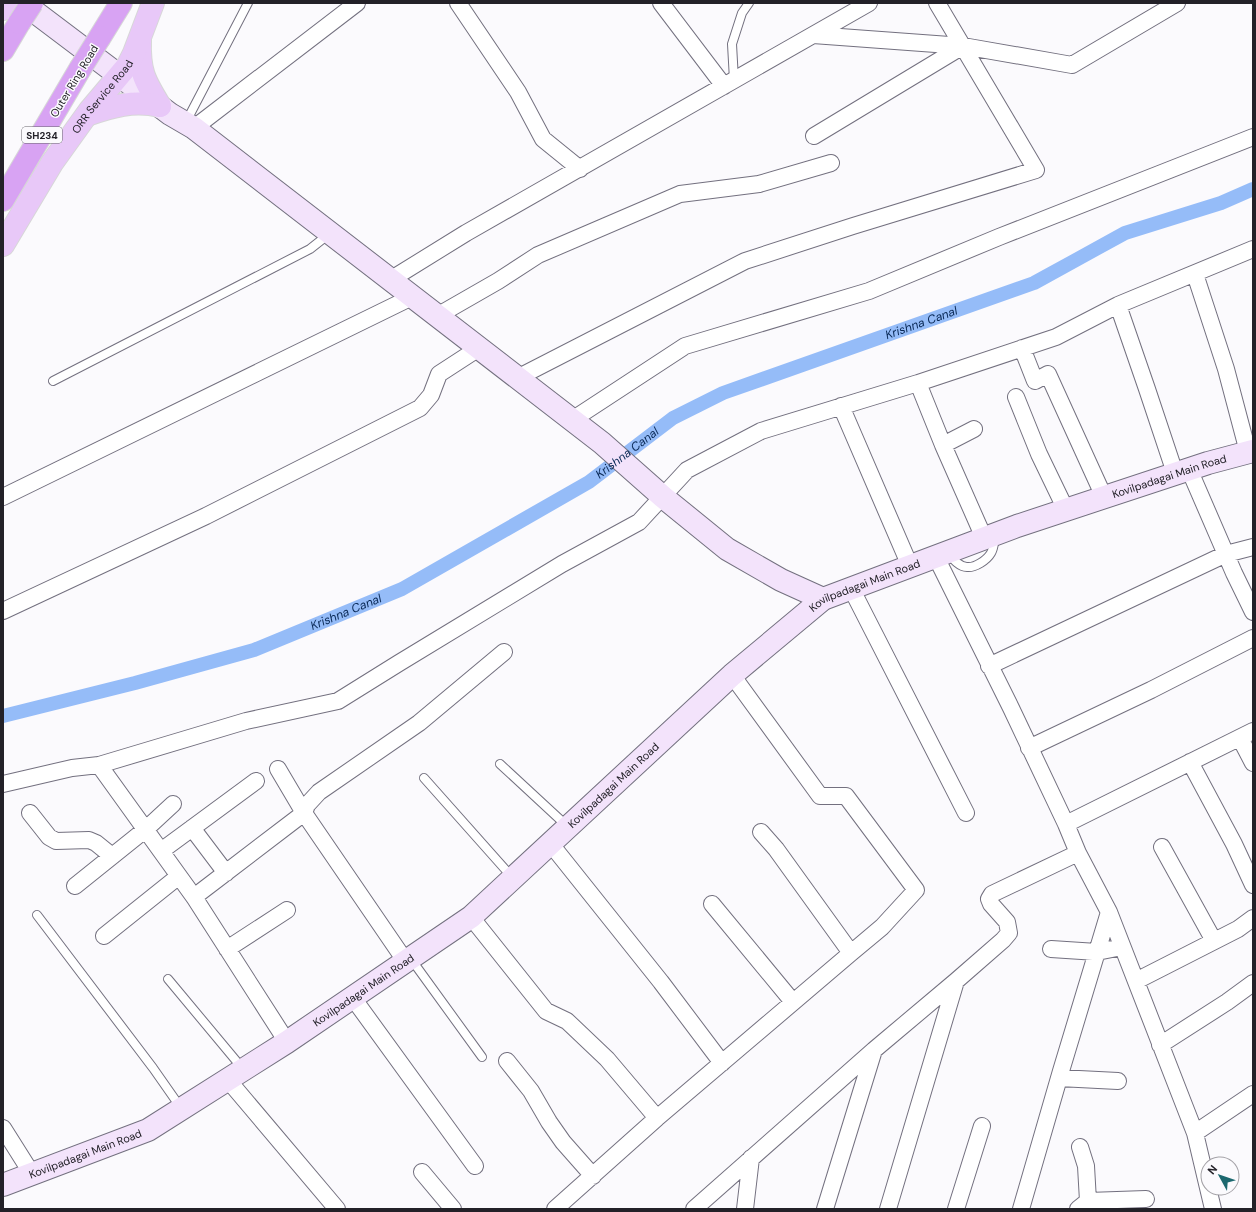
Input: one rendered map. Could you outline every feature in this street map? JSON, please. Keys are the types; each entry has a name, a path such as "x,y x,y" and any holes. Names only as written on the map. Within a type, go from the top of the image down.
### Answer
{"highway":[{"path":"3,50 21,13 32,3"},
{"name":"Outer Ring Road","path":"3,200 80,69 121,3"}],"main road":[{"path":"3,9 6,3"},
{"name":"ORR Service Road","path":"3,245 52,163 87,115 128,65 153,3"},
{"path":"140,37 140,62 143,74 146,83 160,106"},
{"path":"87,115 107,107 123,104 147,103 160,106"}],"street":[{"path":"190,126 357,3"},
{"path":"458,3 518,92 543,140 580,169"},
{"path":"660,3 729,83"},
{"path":"390,280 466,233 869,3"},
{"path":"517,378 745,261 1036,170 937,3"},
{"path":"813,35 963,46 1072,65 1177,3"},
{"path":"21,13 119,76 170,114 190,126 602,443 663,497 727,549 781,580 823,599"},
{"path":"814,136 963,46"},
{"path":"572,420 685,346 869,291 998,237 1253,137"},
{"path":"437,316 498,281 538,254 680,194 759,184 831,163"},
{"path":"3,784 72,768 99,765 246,721 338,701 562,564 639,522 687,470 761,431 918,383 1056,337 1118,306 1253,249"},
{"path":"1195,274 1251,451"},
{"path":"3,497 412,297"},
{"path":"1118,306 1147,389 1182,471 1226,554 1253,612"},
{"path":"3,611 206,516 420,408 431,395 439,374 479,348"},
{"path":"1022,348 1035,381 1048,374 1104,497"},
{"path":"918,383 943,445 989,536"},
{"path":"1016,397 1066,510"},
{"path":"841,406 910,566"},
{"path":"943,445 974,429"},
{"name":"Kovilpadagai Main Road","path":"3,1185 148,1130 287,1042 471,917 567,826 732,675 823,599 989,536 1182,471 1251,451"},
{"path":"990,666 1226,554 1253,547"},
{"path":"942,554 990,666 1066,824 1078,853 1109,912 1195,1133 1212,1209"},
{"path":"851,588 966,813"},
{"path":"1029,748 1151,690 1253,638"},
{"path":"194,897 304,813 307,805 319,792 419,723 504,652"},
{"path":"555,1209 722,1062 882,928 916,890 846,796 820,796 732,675"},
{"path":"1066,824 1246,734 1253,763"},
{"path":"1190,762 1234,844 1253,885"},
{"path":"99,765 194,897 287,1042"},
{"path":"278,769 304,813 408,960"},
{"path":"161,851 256,780"},
{"path":"75,886 146,829 172,804"},
{"path":"30,813 49,837 56,841 89,840 96,843 112,856"},
{"path":"192,828 226,873"},
{"path":"761,832 776,849 851,953"},
{"path":"550,843 656,976 722,1062"},
{"path":"1162,847 1214,942"},
{"path":"694,1209 874,1050 1003,940 1009,933 1007,922 991,904 989,899 992,894 1078,853"},
{"path":"104,936 179,876"},
{"path":"712,904 793,1002"},
{"path":"227,949 287,910"},
{"path":"1021,1209 1109,912"},
{"path":"471,917 546,1011 567,1021 607,1059 657,1118"},
{"path":"1136,981 1214,942 1238,929 1253,918"},
{"path":"1051,949 1097,952 1122,947"},
{"path":"888,1209 956,981"},
{"path":"1160,1045 1227,1002 1253,983"},
{"path":"353,998 474,1166"},
{"path":"825,1209 874,1050"},
{"path":"507,1061 531,1091 549,1122 563,1142 593,1176"},
{"path":"236,1075 337,1209"},
{"path":"1059,1078 1118,1080"},
{"path":"1195,1133 1253,1094"},
{"path":"956,1209 982,1126"},
{"path":"3,1128 32,1174"},
{"path":"1080,1147 1086,1166 1083,1205 1146,1199"},
{"path":"745,1209 751,1158"},
{"path":"422,1172 453,1209"}],"lane":[{"path":"190,126 248,3"},
{"path":"729,83 732,44 742,13 749,3"},
{"path":"53,382 310,249 330,233"},
{"path":"500,764 567,826"},
{"path":"424,778 513,878"},
{"path":"37,915 153,1068 182,1109"},
{"path":"408,960 482,1057"},
{"path":"168,979 236,1075"}],"waterway":[{"name":"Krishna Canal","path":"3,716 135,683 254,650 402,589 589,482 673,418 723,393 1034,283 1125,233 1221,203 1253,189"}]}
